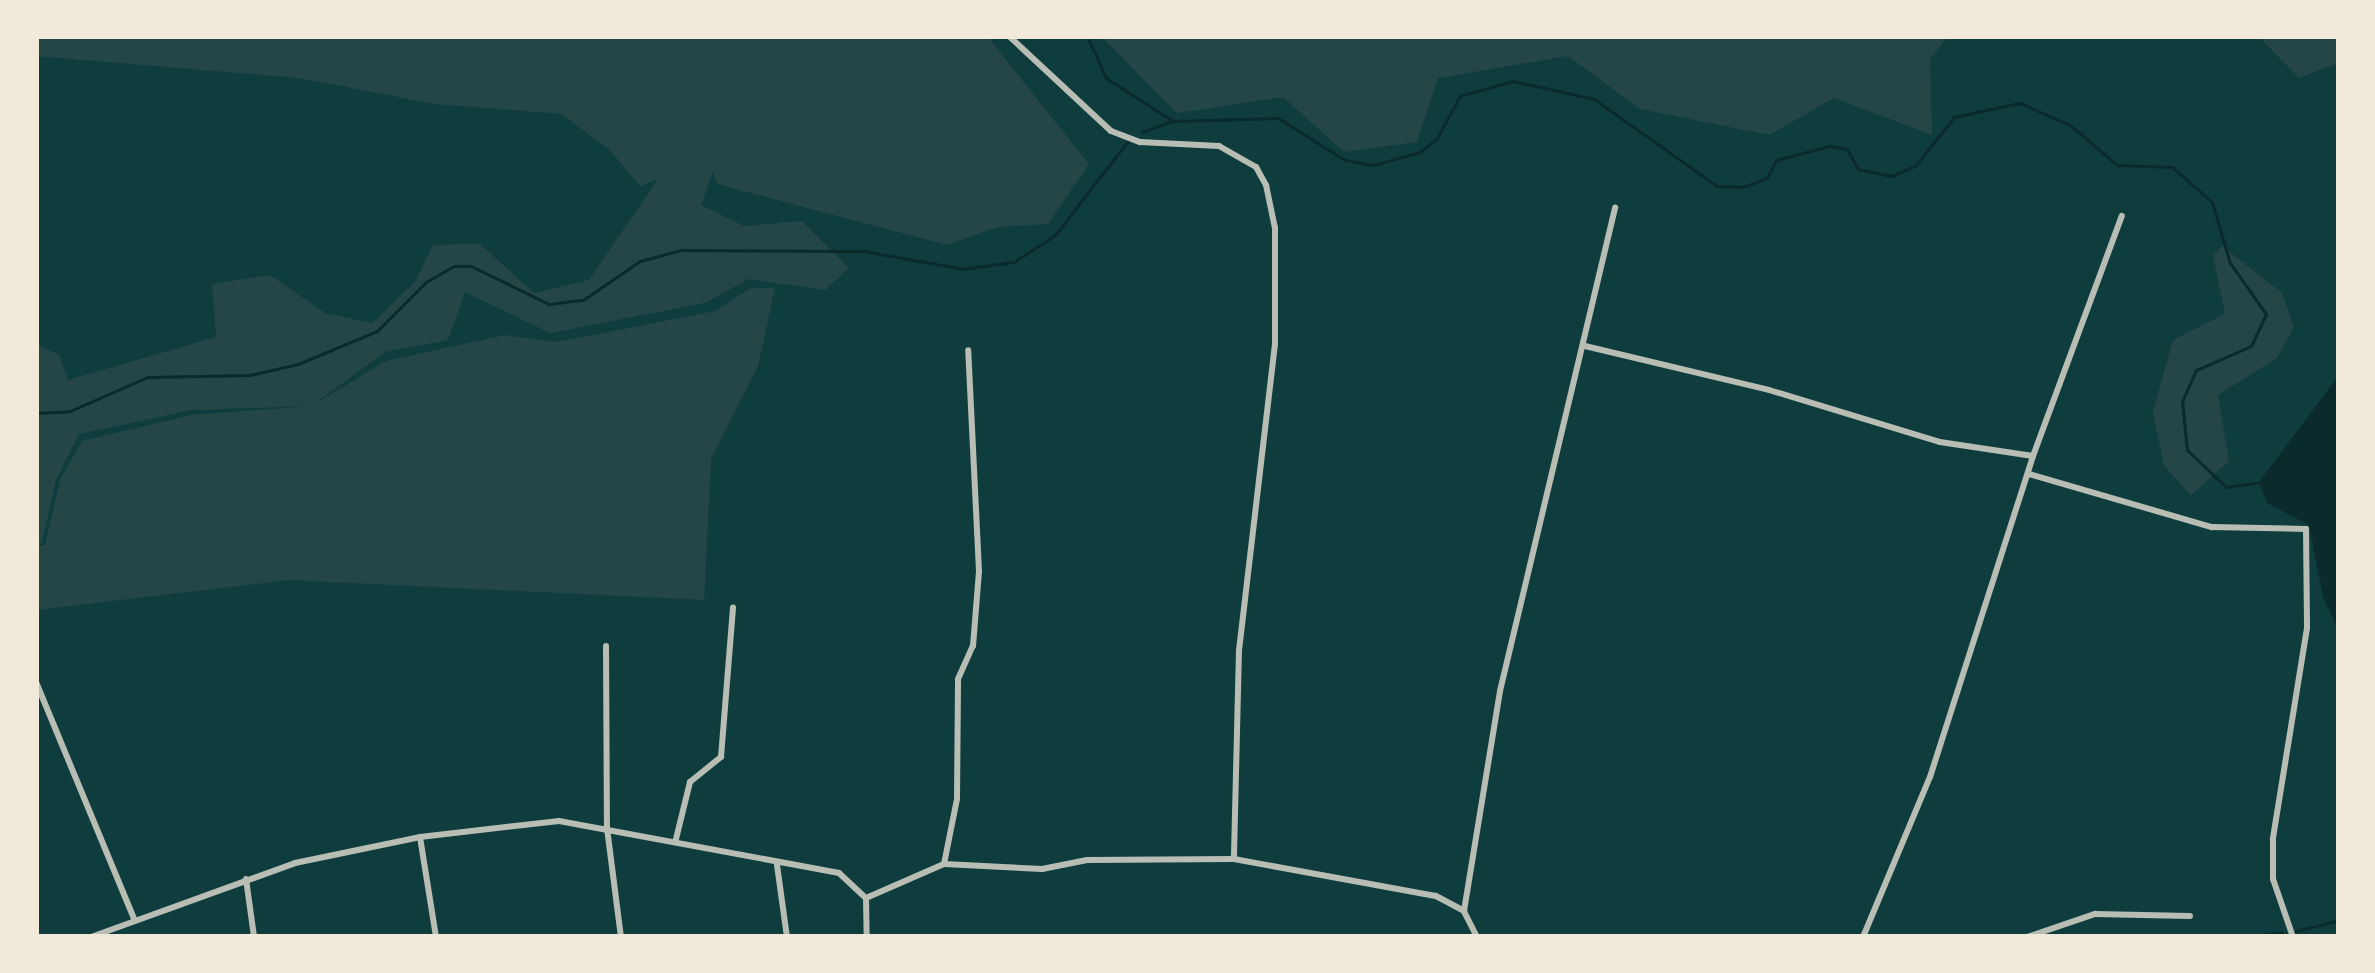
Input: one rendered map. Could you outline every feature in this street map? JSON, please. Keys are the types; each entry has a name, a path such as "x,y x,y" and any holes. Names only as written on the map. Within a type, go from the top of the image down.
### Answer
{"street":[{"path":"1009,36 1111,131 1240,154 1256,167 1272,208 1275,344 1238,650 1234,859"},
{"path":"1478,937 1465,911 1500,691 1615,207"},
{"path":"1863,937 1930,777 2033,456 2122,216"},
{"path":"1585,346 1940,442 2033,456"},
{"path":"944,864 957,799 958,679 973,646 979,571 968,350"},
{"path":"2029,474 2212,527 2306,529 2302,676 2273,839 2273,879 2294,937"},
{"path":"676,839 690,782 721,757 733,607"},
{"path":"606,646 607,828 621,937"},
{"path":"36,682 134,919"},
{"path":"91,937 246,879 420,837 559,821 676,839 777,865 839,873 866,898 867,937"},
{"path":"420,837 436,937"},
{"path":"866,898 944,864 1042,869 1087,860 1234,859 1436,896 1465,911"},
{"path":"777,865 787,937"},
{"path":"246,879 254,937"},
{"path":"2026,937 2095,914 2190,916"}],"shaded area":[{"path":"36,36 987,36 1089,164 1048,224 997,227 947,245 717,184 713,171 701,205 744,226 802,221 849,268 825,290 749,279 705,303 550,333 465,292 448,340 385,352 313,405 386,361 505,335 557,342 715,311 751,288 775,288 758,366 711,459 704,600 289,580 36,610 36,546 45,545 60,480 82,441 191,415 310,406 192,410 79,434 56,480 42,543 36,543 36,344 59,355 68,380 216,337 212,284 270,275 325,313 372,323 415,282 433,245 480,244 534,293 589,280 658,179 640,186 609,149 561,114 435,104 299,78 36,56"},
{"path":"1101,36 1948,36 1930,59 1932,135 1834,98 1769,135 1640,109 1568,56 1438,78 1417,142 1344,152 1283,97 1177,113"},
{"path":"2258,36 2339,36 2339,63 2299,78"},
{"path":"2222,246 2282,293 2294,327 2277,358 2218,395 2229,461 2191,495 2164,466 2153,412 2173,340 2225,314 2213,256"},
{"path":"2339,375 2339,630 2323,597 2309,525 2267,503 2259,482"}],"waterway":[{"path":"1087,36 1106,78 1173,121 1278,118 1345,160 1373,165 1420,152 1437,138 1460,96 1513,81 1594,99 1717,186 1743,187 1767,178 1776,160 1829,146 1847,149 1858,169 1891,176 1915,166 1954,117 2020,103 2070,125 2117,165 2172,167 2212,202 2230,263 2266,314 2251,346 2196,370 2182,401 2187,450 2226,487 2261,482"},
{"path":"1142,132 1173,121"},
{"path":"36,413 70,411 148,377 250,375 298,364 377,331 426,282 454,266 471,266 549,304 583,300 640,261 681,250 864,251 963,269 1014,262 1055,235 1128,141"},
{"path":"2296,931 2339,920"},
{"path":"2247,937 2282,932"}]}
